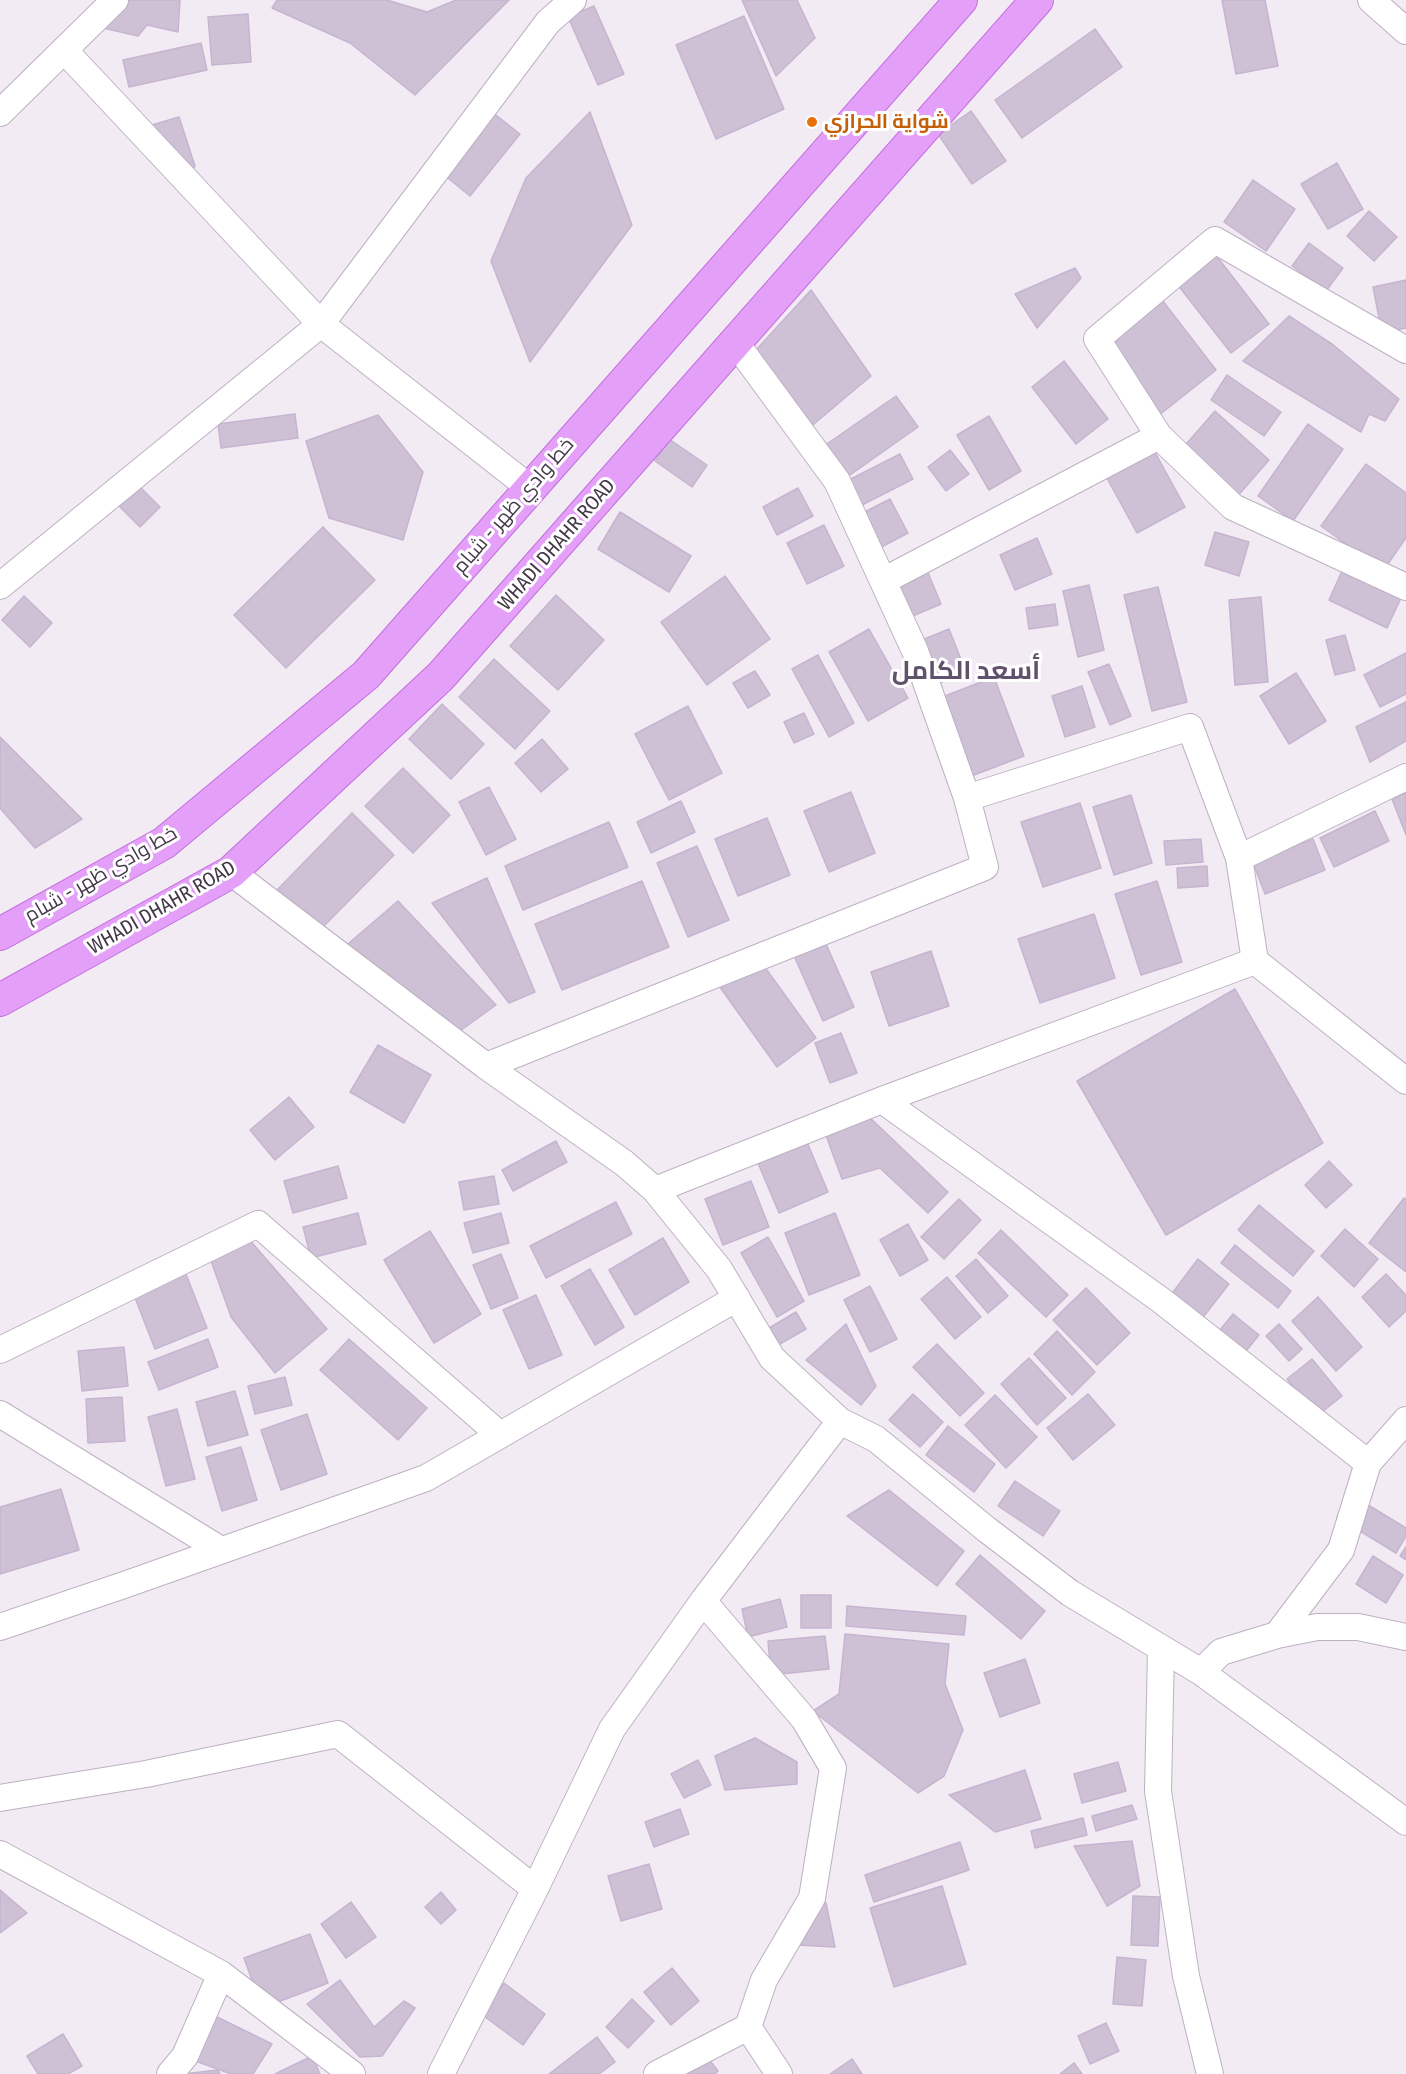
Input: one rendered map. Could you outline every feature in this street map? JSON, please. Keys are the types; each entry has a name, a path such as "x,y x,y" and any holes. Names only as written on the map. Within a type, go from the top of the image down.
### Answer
{"main road":[{"name":"خط وادي ظهر - شبام","path":"0,934 164,843 366,675 961,0"},
{"name":"WHADI DHAHR ROAD","path":"0,1000 231,872 441,676 1037,0"}],"street":[{"path":"0,113 115,0"},
{"path":"0,586 321,324 548,22 573,0"},
{"path":"1371,0 1406,31"},
{"path":"64,50 321,324 530,488"},
{"path":"1406,350 1215,240 1097,339 1159,436 1233,507 1406,587"},
{"path":"486,1066 985,867 967,798 915,651 837,481 735,342"},
{"path":"883,581 1159,436"},
{"path":"967,798 1190,727 1239,858 1255,961 1406,1081"},
{"path":"1239,858 1406,777"},
{"path":"231,872 486,1066 624,1163 655,1190 719,1269 772,1358 840,1422 876,1439 986,1529 1070,1593 1200,1672 1406,1822"},
{"path":"655,1190 882,1100 1255,961"},
{"path":"882,1100 1162,1301 1368,1463"},
{"path":"0,1350 258,1224 500,1435"},
{"path":"0,1627 426,1478 737,1298"},
{"path":"0,1414 221,1550"},
{"path":"1277,1635 1341,1550 1368,1463 1406,1420"},
{"path":"441,2074 535,1889 612,1729 703,1602 840,1422"},
{"path":"657,2074 748,2027 764,1980 812,1898 833,1768 804,1719 703,1602"},
{"path":"1200,1672 1221,1652 1277,1635 1317,1628 1358,1627 1406,1637"},
{"path":"1161,1649 1158,1791 1186,1976 1210,2074"},
{"path":"0,1798 146,1774 338,1734 535,1889"},
{"path":"0,1854 220,1974 352,2074"},
{"path":"170,2074 184,2059 220,1974"},
{"path":"748,2027 780,2074"}],"building":[{"path":"109,0 180,0 178,32 147,25 138,36 103,28"},
{"path":"277,0 387,0 427,12 456,0 509,0 415,95 350,43 272,8"},
{"path":"742,0 797,0 815,38 776,76"},
{"path":"1222,0 1265,0 1278,66 1236,74"},
{"path":"594,6 624,74 598,85 568,17"},
{"path":"248,14 251,62 212,65 208,17"},
{"path":"744,16 784,109 716,139 676,45"},
{"path":"1095,29 1122,67 1022,138 995,100"},
{"path":"201,43 207,70 129,87 123,60"},
{"path":"971,111 1006,161 972,184 938,134"},
{"path":"492,112 520,134 470,196 443,174"},
{"path":"590,112 632,225 530,362 491,261 526,178"},
{"path":"179,117 195,166 187,176 135,130"},
{"path":"1337,163 1363,209 1328,229 1301,184"},
{"path":"1253,180 1295,209 1266,251 1224,222"},
{"path":"1369,211 1397,237 1374,261 1347,236"},
{"path":"1309,243 1343,268 1326,291 1292,266"},
{"path":"1215,254 1269,324 1231,353 1177,284"},
{"path":"1075,268 1081,278 1037,328 1015,294"},
{"path":"1406,280 1406,328 1382,333 1373,287"},
{"path":"1149,283 1216,370 1158,416 1111,376 1086,344"},
{"path":"811,290 871,376 796,439 744,363"},
{"path":"1289,316 1332,344 1399,399 1385,421 1369,414 1361,432 1243,361"},
{"path":"1064,361 1108,419 1076,444 1032,387"},
{"path":"1227,375 1281,412 1264,436 1211,400"},
{"path":"896,396 918,427 843,480 821,448"},
{"path":"1215,411 1269,460 1236,498 1181,450"},
{"path":"295,414 298,438 221,448 218,424"},
{"path":"378,415 423,472 403,540 329,518 306,441"},
{"path":"989,416 1021,471 989,490 957,435"},
{"path":"1308,424 1343,449 1293,521 1258,496"},
{"path":"669,439 707,465 692,487 655,461"},
{"path":"1151,445 1185,507 1137,533 1103,471"},
{"path":"950,450 969,474 946,491 928,467"},
{"path":"900,454 913,479 854,509 841,484"},
{"path":"1366,464 1406,493 1406,538 1383,571 1321,526"},
{"path":"129,476 160,507 140,527 109,496"},
{"path":"798,488 813,516 777,535 763,507"},
{"path":"890,499 908,533 866,555 849,520"},
{"path":"620,512 691,556 669,592 598,549"},
{"path":"824,525 844,566 807,584 787,543"},
{"path":"323,527 375,580 286,668 234,615"},
{"path":"1215,532 1249,542 1239,576 1205,565"},
{"path":"1037,538 1052,574 1015,590 1000,555"},
{"path":"926,568 941,604 908,618 893,581"},
{"path":"1342,571 1401,598 1387,628 1329,600"},
{"path":"725,576 770,639 707,685 661,622"},
{"path":"1089,585 1104,650 1078,657 1063,591"},
{"path":"1158,587 1187,702 1152,711 1124,595"},
{"path":"556,595 604,640 558,690 510,646"},
{"path":"24,596 52,623 30,647 2,620"},
{"path":"1261,597 1268,682 1235,685 1229,600"},
{"path":"1055,604 1058,625 1029,629 1026,608"},
{"path":"869,629 908,698 868,721 829,652"},
{"path":"949,629 966,672 920,691 902,648"},
{"path":"1345,635 1355,670 1335,675 1326,640"},
{"path":"1406,653 1406,694 1380,707 1364,675"},
{"path":"818,655 854,723 829,737 792,669"},
{"path":"494,659 550,711 515,749 459,697"},
{"path":"1109,664 1131,716 1110,725 1088,672"},
{"path":"755,671 770,695 748,708 733,683"},
{"path":"1296,673 1326,721 1289,744 1260,696"},
{"path":"994,677 1024,756 966,778 937,699"},
{"path":"1082,686 1095,727 1065,737 1052,696"},
{"path":"1406,702 1406,741 1370,762 1356,727"},
{"path":"442,704 484,744 451,779 409,739"},
{"path":"688,706 722,773 669,800 635,734"},
{"path":"804,713 814,734 794,743 784,722"},
{"path":"0,737 82,819 35,848 0,808"},
{"path":"542,739 568,769 541,792 515,763"},
{"path":"403,768 450,815 413,853 365,806"},
{"path":"489,787 516,839 486,855 459,802"},
{"path":"851,792 875,853 829,872 804,811"},
{"path":"1406,793 1406,835 1392,799"},
{"path":"1131,795 1152,863 1114,875 1093,807"},
{"path":"681,801 695,832 651,853 637,822"},
{"path":"1080,803 1101,868 1043,887 1021,822"},
{"path":"1375,811 1389,841 1334,867 1320,838"},
{"path":"352,813 394,855 319,931 277,890"},
{"path":"767,818 790,875 738,896 715,839"},
{"path":"609,822 628,867 523,910 505,866"},
{"path":"1201,839 1203,862 1166,865 1164,841"},
{"path":"1313,839 1325,870 1265,894 1253,863"},
{"path":"697,846 729,920 688,937 657,863"},
{"path":"1207,866 1208,886 1178,888 1177,868"},
{"path":"487,878 535,992 509,1003 432,903"},
{"path":"642,881 669,947 562,990 535,924"},
{"path":"1157,881 1182,962 1141,975 1115,894"},
{"path":"398,901 496,1005 460,1031 342,949"},
{"path":"1094,914 1115,978 1040,1003 1018,939"},
{"path":"818,926 854,1007 823,1021 787,940"},
{"path":"931,951 949,1006 889,1026 871,972"},
{"path":"756,955 816,1038 777,1067 717,983"},
{"path":"1235,989 1323,1143 1166,1235 1077,1081"},
{"path":"841,1033 857,1073 830,1083 815,1043"},
{"path":"378,1045 431,1075 404,1123 350,1092"},
{"path":"289,1097 314,1127 275,1160 250,1130"},
{"path":"868,1116 948,1192 928,1213 880,1168 842,1179 824,1130"},
{"path":"804,1135 828,1192 779,1213 755,1156"},
{"path":"556,1141 567,1162 513,1191 502,1170"},
{"path":"1329,1161 1352,1185 1326,1208 1305,1185"},
{"path":"338,1166 347,1198 293,1213 284,1181"},
{"path":"494,1176 499,1204 464,1210 459,1182"},
{"path":"751,1181 769,1227 723,1245 705,1199"},
{"path":"1404,1198 1406,1199 1406,1272 1369,1243"},
{"path":"959,1199 981,1220 944,1259 921,1237"},
{"path":"616,1202 632,1234 546,1278 530,1246"},
{"path":"1259,1205 1314,1251 1293,1276 1238,1230"},
{"path":"358,1213 366,1244 311,1258 303,1227"},
{"path":"501,1213 509,1243 473,1253 464,1223"},
{"path":"835,1213 860,1275 809,1295 785,1233"},
{"path":"908,1224 928,1260 900,1276 880,1240"},
{"path":"1345,1229 1378,1259 1354,1287 1321,1256"},
{"path":"1001,1230 1068,1295 1046,1317 978,1253"},
{"path":"430,1231 481,1314 434,1343 384,1260"},
{"path":"247,1237 327,1329 275,1373 231,1317 210,1258"},
{"path":"768,1237 804,1301 777,1317 741,1253"},
{"path":"663,1238 689,1282 635,1315 609,1270"},
{"path":"1235,1245 1291,1291 1278,1308 1221,1263"},
{"path":"501,1254 518,1298 491,1309 473,1265"},
{"path":"976,1259 1008,1296 988,1313 956,1276"},
{"path":"1198,1259 1229,1284 1201,1320 1170,1296"},
{"path":"184,1269 207,1328 155,1349 132,1290"},
{"path":"590,1269 624,1327 595,1345 561,1286"},
{"path":"1386,1274 1406,1295 1406,1311 1389,1327 1362,1297"},
{"path":"947,1277 981,1317 955,1339 921,1299"},
{"path":"870,1286 897,1339 870,1352 844,1300"},
{"path":"1086,1288 1130,1333 1097,1365 1053,1320"},
{"path":"536,1295 562,1355 529,1369 503,1310"},
{"path":"1318,1297 1362,1347 1336,1371 1292,1321"},
{"path":"796,1312 806,1329 773,1348 764,1331"},
{"path":"1233,1314 1259,1335 1246,1351 1220,1330"},
{"path":"846,1324 876,1386 861,1405 806,1360"},
{"path":"1279,1324 1302,1349 1289,1361 1266,1336"},
{"path":"1057,1331 1095,1372 1072,1395 1034,1354"},
{"path":"208,1339 218,1367 159,1390 148,1362"},
{"path":"349,1339 427,1408 398,1440 320,1370"},
{"path":"937,1344 984,1393 960,1416 913,1367"},
{"path":"124,1347 128,1386 82,1391 78,1351"},
{"path":"1029,1358 1066,1398 1037,1425 1001,1384"},
{"path":"1312,1359 1342,1396 1317,1416 1287,1379"},
{"path":"285,1377 292,1405 255,1414 248,1386"},
{"path":"235,1391 248,1435 208,1446 196,1402"},
{"path":"913,1394 943,1422 920,1447 889,1420"},
{"path":"1088,1394 1115,1425 1073,1460 1047,1428"},
{"path":"995,1395 1037,1437 1006,1468 965,1425"},
{"path":"122,1397 125,1441 88,1443 86,1399"},
{"path":"177,1409 195,1479 166,1486 148,1417"},
{"path":"307,1414 327,1474 281,1490 261,1430"},
{"path":"948,1426 995,1464 974,1492 926,1455"},
{"path":"241,1447 257,1500 222,1511 206,1457"},
{"path":"1015,1481 1060,1511 1043,1536 998,1506"},
{"path":"61,1489 79,1550 0,1574 0,1507"},
{"path":"889,1490 964,1551 937,1586 847,1516"},
{"path":"1350,1494 1406,1528 1406,1536 1396,1553 1337,1517"},
{"path":"1406,1547 1406,1560 1400,1556"},
{"path":"980,1555 1045,1611 1021,1639 956,1584"},
{"path":"1373,1556 1403,1575 1386,1603 1356,1584"},
{"path":"801,1595 831,1595 831,1628 801,1628"},
{"path":"780,1599 787,1627 748,1637 742,1609"},
{"path":"847,1606 966,1616 964,1635 846,1626"},
{"path":"845,1634 949,1644 945,1684 963,1730 944,1776 918,1793 813,1711 839,1694"},
{"path":"825,1636 829,1669 771,1675 768,1641"},
{"path":"1025,1659 1040,1703 1000,1717 984,1673"},
{"path":"755,1738 797,1762 797,1784 725,1790 715,1756"},
{"path":"698,1760 711,1785 684,1798 671,1774"},
{"path":"1118,1762 1126,1791 1082,1803 1074,1774"},
{"path":"1025,1770 1041,1819 995,1832 949,1795"},
{"path":"1132,1805 1137,1819 1096,1831 1092,1816"},
{"path":"680,1809 689,1834 654,1847 645,1822"},
{"path":"1083,1818 1087,1835 1035,1848 1031,1831"},
{"path":"1132,1841 1140,1886 1107,1906 1074,1846"},
{"path":"960,1842 969,1870 874,1902 865,1875"},
{"path":"649,1864 662,1909 621,1921 608,1876"},
{"path":"942,1886 966,1964 894,1987 870,1908"},
{"path":"0,1890 27,1913 0,1933"},
{"path":"441,1892 456,1910 441,1924 425,1907"},
{"path":"1133,1896 1160,1897 1158,1946 1131,1945"},
{"path":"351,1902 376,1937 346,1958 321,1924"},
{"path":"826,1903 835,1947 797,1945 785,1921"},
{"path":"310,1934 328,1983 262,2008 244,1958"},
{"path":"1117,1957 1146,1960 1142,2006 1113,2004"},
{"path":"672,1968 699,2001 671,2025 644,1992"},
{"path":"340,1980 374,2027 404,2001 415,2008 382,2056 360,2057 307,2004"},
{"path":"504,1983 545,2014 523,2045 481,2014"},
{"path":"632,1999 654,2021 628,2048 606,2027"},
{"path":"209,2013 272,2044 253,2074 231,2074 190,2059"},
{"path":"1106,2023 1119,2051 1090,2064 1078,2036"},
{"path":"63,2034 82,2066 68,2074 38,2074 27,2056"},
{"path":"597,2037 615,2062 599,2074 549,2074"},
{"path":"312,2056 320,2074 275,2074"},
{"path":"708,2058 718,2071 715,2074 688,2074"},
{"path":"852,2059 862,2074 830,2074"},
{"path":"1074,2063 1082,2074 1060,2074"},
{"path":"218,2070 220,2074 183,2074"}],"place":[{"name":"شواية الحرازي","path":"812,122"}],"district":[{"name":"أسعد الكامل","path":"966,672"}]}
